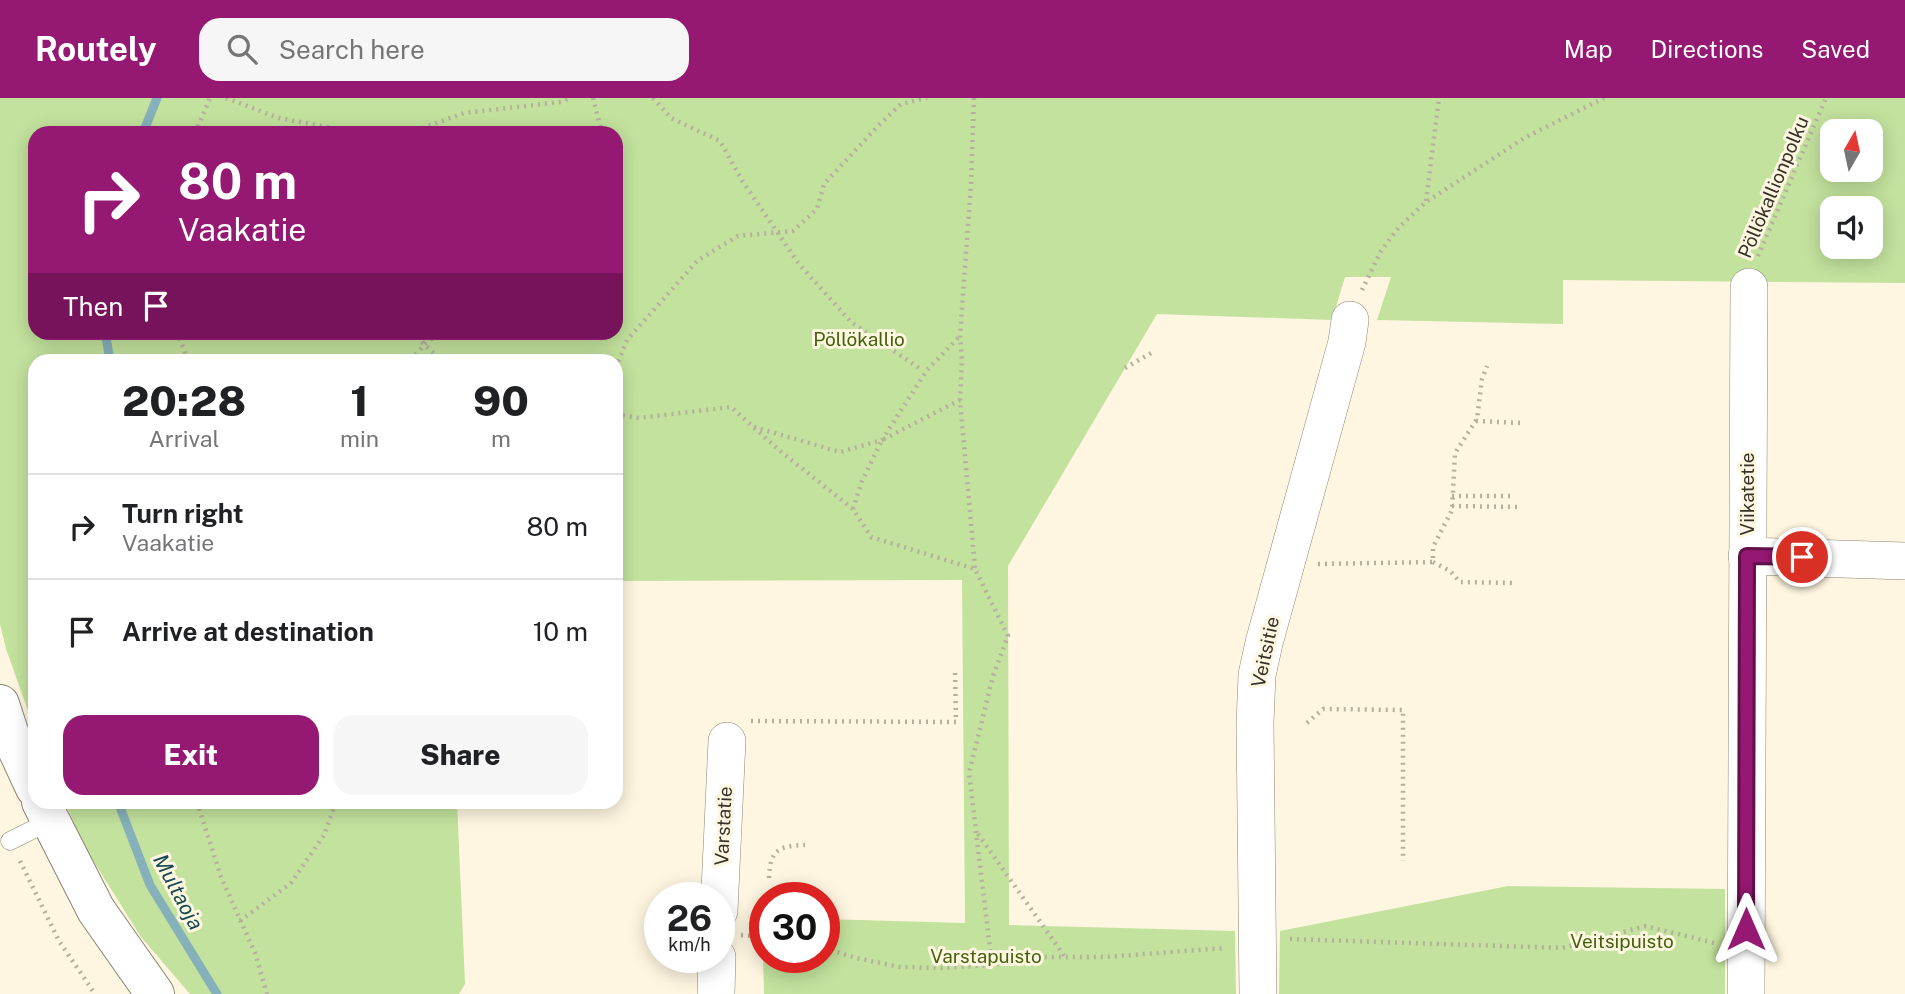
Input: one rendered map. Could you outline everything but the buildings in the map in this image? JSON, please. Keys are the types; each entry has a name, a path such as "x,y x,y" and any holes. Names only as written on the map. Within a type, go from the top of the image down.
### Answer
{"street":[{"name":"Viikatetie","path":"1746,994 1749,287"},
{"name":"Veitsitie","path":"1258,994 1255,699 1264,643 1348,342 1350,320"},
{"path":"1747,556 1905,561"},
{"path":"0,704 9,732 28,773"},
{"name":"Varstatie","path":"722,882 737,731"},
{"path":"45,809 96,910 155,994"},
{"path":"716,994 717,973"}],"lane":[{"path":"10,841 38,809"}],"path":[{"path":"198,126 210,98"},
{"path":"226,98 279,118 322,126"},
{"path":"428,126 464,113 561,102 570,98"},
{"path":"593,98 600,126"},
{"path":"653,98 671,118 720,141 743,183 799,264 851,322 922,370"},
{"path":"974,98 960,336 960,400 975,569 1008,636 993,676 969,773 992,965"},
{"path":"1426,202 1439,98"},
{"path":"1350,320 1381,251 1399,227 1426,202 1526,137 1604,98"},
{"name":"Pöllökallionpolku","path":"1749,287 1761,245 1826,98"},
{"path":"622,354 627,340 698,260 738,236 793,231 817,209 824,184 901,104 923,99"},
{"path":"853,509 862,481 883,440 927,370 960,336"},
{"path":"421,340 434,354"},
{"path":"416,354 430,340"},
{"path":"1125,368 1153,352"},
{"path":"1433,562 1433,547 1452,506 1455,453 1476,421 1482,379 1487,366"},
{"path":"750,425 840,452 883,440 960,400"},
{"path":"623,415 639,418 732,407 750,425 853,509 871,537 975,569"},
{"path":"1476,421 1521,423"},
{"path":"1452,496 1512,496"},
{"path":"1452,506 1521,507"},
{"path":"1286,564 1433,562 1450,570 1460,582 1513,583"},
{"path":"737,731 956,722 955,668"},
{"path":"1307,723 1323,709 1403,710 1403,861"},
{"path":"198,809 220,877 255,953 267,994"},
{"path":"240,921 292,883 324,835 333,809"},
{"path":"978,833 1065,957"},
{"path":"10,841 59,941 95,994"},
{"path":"769,878 770,862 778,850 783,846 805,845"},
{"path":"840,953 900,967 942,968 992,965 1044,957 1104,957 1227,948 1257,943 1562,948 1646,926 1746,952"}],"green space":[{"name":"Pöllökallio","path":"0,98 1905,98 1905,283 1563,280 1563,324 1377,320 1391,277 1345,277 1332,320 1157,314 1008,566 1009,925 1235,931 1236,994 764,994 763,973 840,973 840,919 965,923 962,580 623,581 623,354 28,354 28,710 0,624"},
{"path":"68,809 457,809 465,984 459,994 190,994 141,937 84,846"},
{"name":"Veitsipuisto","path":"1508,886 1725,889 1725,994 1279,994 1280,931"}],"waterway":[{"name":"Multaoja","path":"146,126 157,98"},
{"name":"Multaoja","path":"106,340 109,354"},
{"name":"Multaoja","path":"121,809 150,885 217,994"}],"route":[{"path":"1746,929 1747,556 1802,557"}],"park label":[{"name":"Varstapuisto","path":"986,956"}]}
